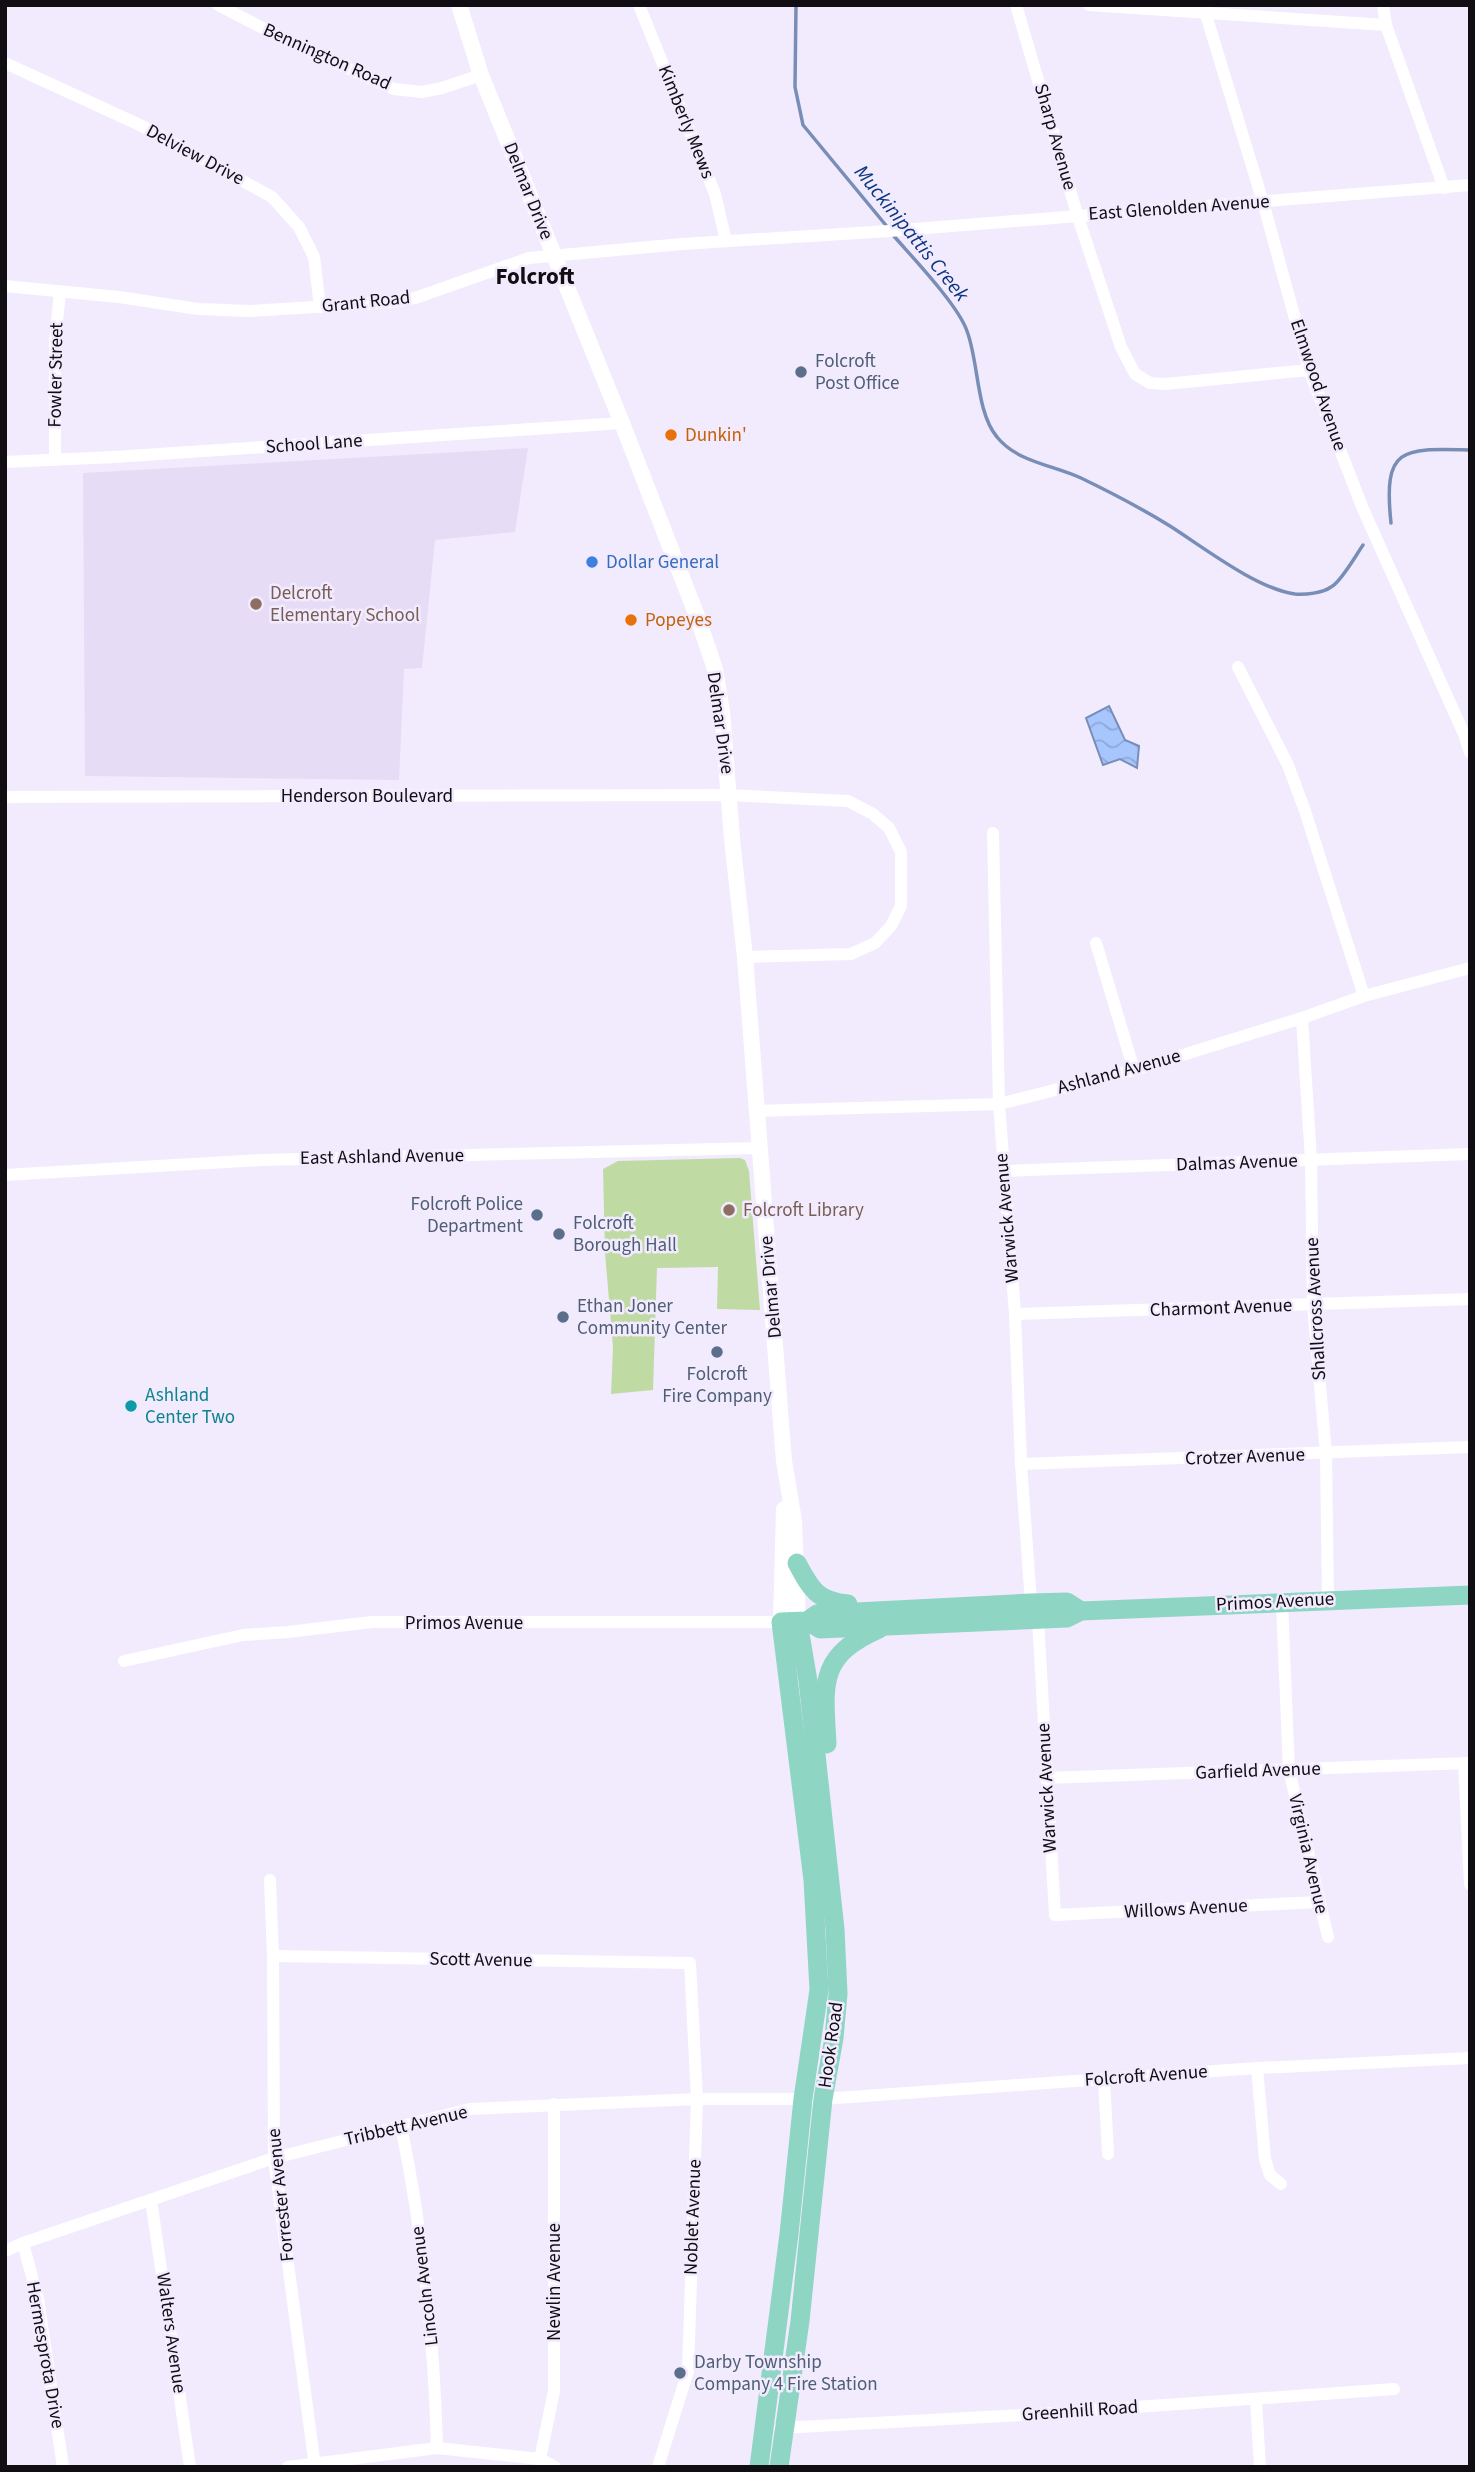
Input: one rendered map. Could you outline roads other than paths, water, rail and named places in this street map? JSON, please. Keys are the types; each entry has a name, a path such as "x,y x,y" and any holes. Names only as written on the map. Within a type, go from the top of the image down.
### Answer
{"main road":[{"path":"797,1563 808,1585 824,1600 888,1617"},
{"name":"Primos Avenue","path":"795,1622 817,1614 888,1617 1035,1611 1067,1602 1081,1611 1470,1595"},
{"path":"822,1804 827,1754 824,1698 827,1677 843,1650 888,1617"},
{"name":"Hook Road","path":"779,2467 803,2292 823,2099 837,2016 838,1971 808,1681 795,1622"},
{"name":"Hook Road","path":"759,2467 803,2099 817,2016 819,1971 795,1622"}],"street":[{"name":"Bennington Road","path":"218,5 300,47 394,89 422,92 481,75"},
{"name":"Delmar Drive","path":"459,5 481,75 622,424 715,669 722,712 745,957 795,1622"},
{"name":"Kimberly Mews","path":"639,5 715,194 726,241"},
{"name":"Sharp Avenue","path":"1016,5 1077,214 1121,347 1135,374 1150,383 1165,384 1309,370"},
{"path":"1089,5 1203,10 1386,25"},
{"path":"1383,5 1386,25 1444,188"},
{"name":"Elmwood Avenue","path":"1203,10 1263,202 1309,370 1363,509 1470,751"},
{"name":"Delview Drive","path":"5,63 142,126 272,197 299,227 314,257 320,307"},
{"name":"East Glenolden Avenue","path":"889,231 1077,214 1470,186"},
{"name":"Grant Road","path":"5,286 198,309 250,312 415,298 529,258 726,241 889,231"},
{"name":"Fowler Street","path":"55,460 55,342 60,291"},
{"name":"School Lane","path":"5,462 622,424"},
{"path":"1238,667 1288,765 1364,996"},
{"name":"Henderson Boulevard","path":"5,797 729,795 848,802 873,814 889,828 901,852 901,906 891,926 875,943 851,954 745,957"},
{"name":"Warwick Avenue","path":"993,833 999,1104 1015,1314 1021,1464 1035,1611 1055,1915"},
{"path":"1096,943 1134,1070"},
{"name":"Ashland Avenue","path":"756,1111 999,1104 1134,1070 1364,996 1470,968"},
{"name":"Shallcross Avenue","path":"1302,1018 1311,1160 1313,1305 1326,1454 1328,1599"},
{"name":"East Ashland Avenue","path":"5,1175 262,1160 759,1148"},
{"name":"Dalmas Avenue","path":"1003,1171 1470,1154"},
{"name":"Charmont Avenue","path":"1015,1314 1470,1298"},
{"name":"Crotzer Avenue","path":"1021,1464 1470,1447"},
{"name":"Delmar Drive","path":"786,1485 794,1521 797,1563 795,1622"},
{"name":"Virginia Avenue","path":"1282,1603 1289,1770 1328,1937"},
{"name":"Primos Avenue","path":"124,1661 243,1634 288,1632 372,1622 795,1622"},
{"path":"1467,1763 1470,1884"},
{"name":"Garfield Avenue","path":"1046,1778 1467,1763"},
{"name":"Forrester Avenue","path":"270,1880 274,2158 314,2465"},
{"name":"Willows Avenue","path":"1055,1915 1318,1902"},
{"name":"Scott Avenue","path":"273,1956 690,1963"},
{"name":"Noblet Avenue","path":"658,2467 688,2371 697,2099 690,1963"},
{"name":"Folcroft Avenue","path":"823,2099 1257,2068 1470,2058"},
{"path":"1257,2068 1265,2160 1270,2175 1281,2184"},
{"path":"1104,2080 1108,2154"},
{"name":"Tribbett Avenue","path":"5,2251 274,2158 470,2109 697,2099 823,2099"},
{"name":"Newlin Avenue","path":"540,2459 554,2391 554,2104"},
{"name":"Lincoln Avenue","path":"401,2126 412,2181 435,2375 437,2448"},
{"name":"Walters Avenue","path":"151,2200 190,2467"},
{"name":"Hermesprota Drive","path":"23,2243 38,2299 63,2467"},
{"name":"Greenhill Road","path":"765,2429 1256,2400 1394,2389"},
{"path":"1256,2400 1260,2467"},
{"path":"288,2467 437,2448 540,2459 555,2467"}],"water":[{"path":"1109,706 1125,740 1139,746 1137,768 1120,759 1103,765 1086,718"}],"waterway":[{"name":"Muckinipattis Creek","path":"796,5 795,87 803,125 889,229"},
{"name":"Muckinipattis Creek","path":"893,235 934,282 962,320 971,344 981,401 990,427 997,437 1015,452 1081,478 1115,495 1170,526 1247,576 1280,591 1304,594 1328,589 1339,580 1363,545"},
{"name":"Muckinipattis Creek","path":"1391,523 1390,479 1394,466 1402,457 1427,450 1470,450"}],"place":[{"name":"Folcroft Post Office","path":"801,372"},
{"name":"Dunkin'","path":"671,435"},
{"name":"Dollar General","path":"592,562"},
{"name":"Delcroft Elementary School","path":"256,604"},
{"name":"Popeyes","path":"631,620"},
{"name":"Folcroft Library","path":"729,1210"},
{"name":"Folcroft Police Department","path":"537,1215"},
{"name":"Folcroft Borough Hall","path":"559,1234"},
{"name":"Ethan Joner Community Center","path":"563,1317"},
{"name":"Folcroft Fire Company","path":"717,1352"},
{"name":"Ashland Center Two","path":"131,1406"},
{"name":"Darby Township Company 4 Fire Station","path":"680,2373"}],"district":[{"name":"Folcroft","path":"535,276"}]}
